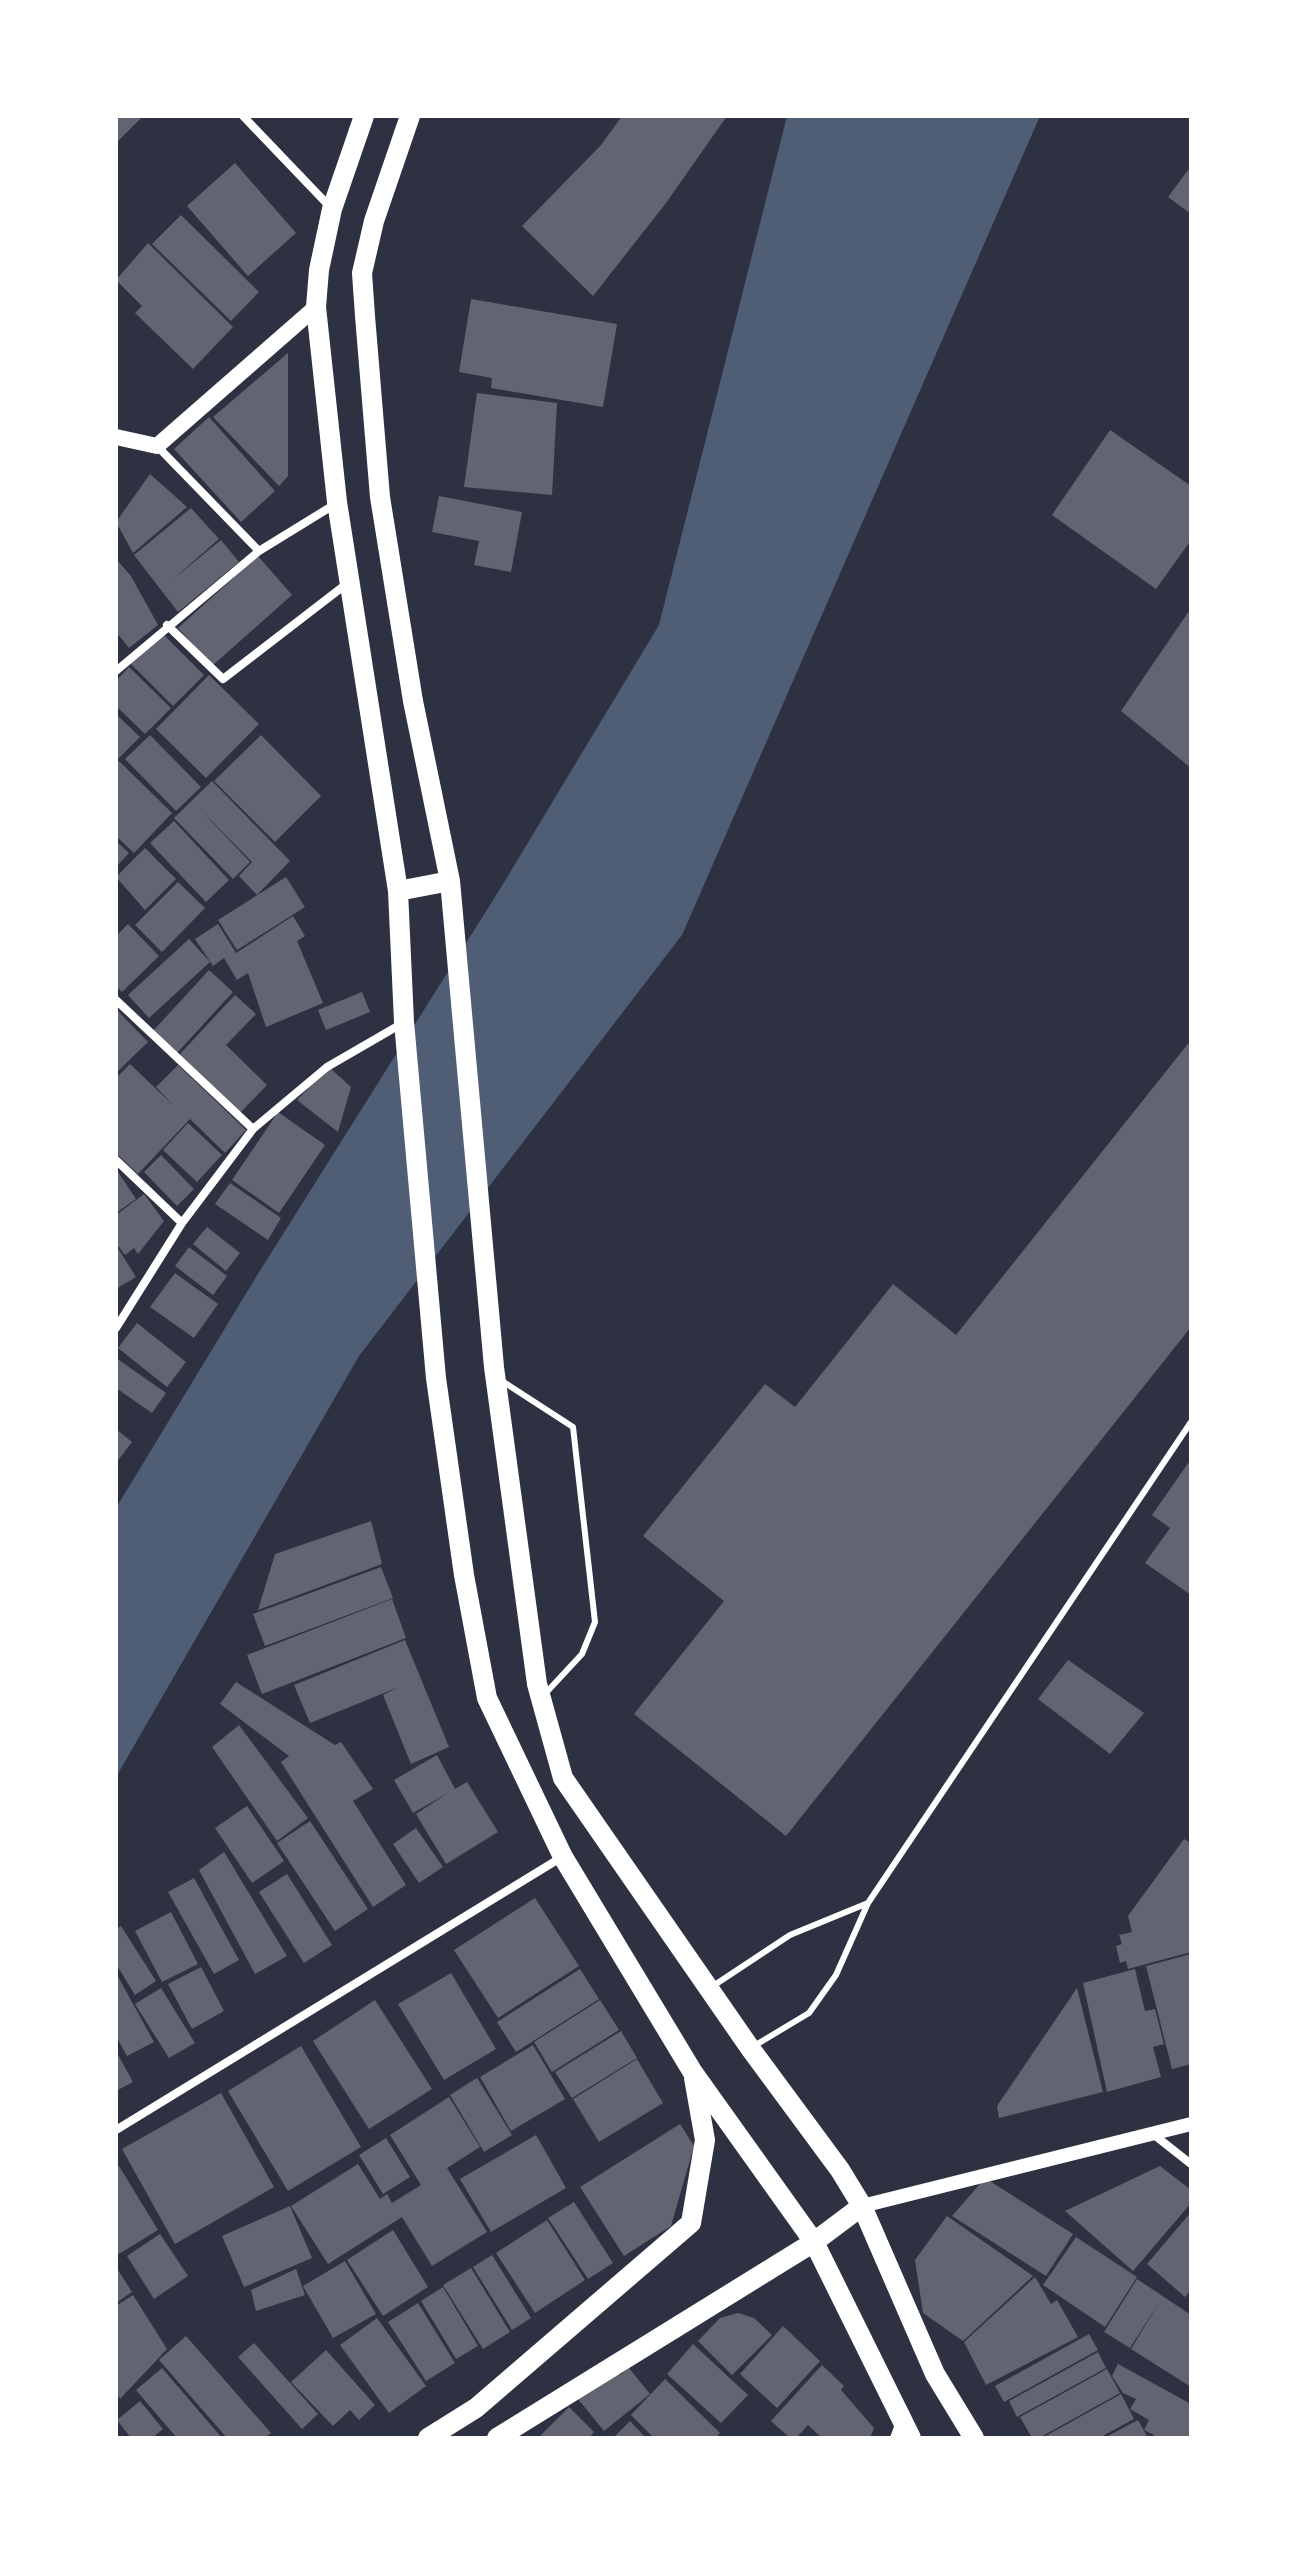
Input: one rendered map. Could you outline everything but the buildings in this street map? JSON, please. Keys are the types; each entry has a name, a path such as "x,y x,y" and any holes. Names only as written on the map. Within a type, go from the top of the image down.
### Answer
{"main road":[{"path":"364,116 332,209 319,270 316,307 337,502 398,891 404,1022 436,1378 464,1575 487,1698 563,1857 692,2071 814,2242 902,2432"},
{"path":"410,116 374,221 362,273 380,497 432,801 450,881 495,1372 541,1699 563,1778 862,2206 935,2374 974,2438"},
{"path":"116,437 157,446 316,307"},
{"path":"398,891 450,881"},
{"path":"428,2438 476,2408 691,2223 705,2140 692,2071"},
{"path":"497,2438 814,2242 862,2206"}],"street":[{"path":"243,116 332,209"},
{"path":"157,446 259,551"},
{"path":"116,671 167,625 259,551 337,502"},
{"path":"167,625 223,679 350,581"},
{"path":"117,1002 253,1129"},
{"path":"116,1328 182,1223 253,1129 327,1067 404,1022"},
{"path":"116,1160 182,1223"},
{"path":"116,2130 563,1857"},
{"path":"862,2206 1191,2124"},
{"path":"1152,2134 1191,2164"}],"lane":[{"path":"495,1372 573,1427 595,1622 582,1654 541,1699"},
{"path":"750,2048 809,2013 842,1963 868,1903 1191,1422"},
{"path":"708,1989 790,1935 868,1903"}],"water":[{"path":"787,116 1040,116 682,935 359,1356 116,1777 116,1508 256,1277 500,889 659,625"}]}
